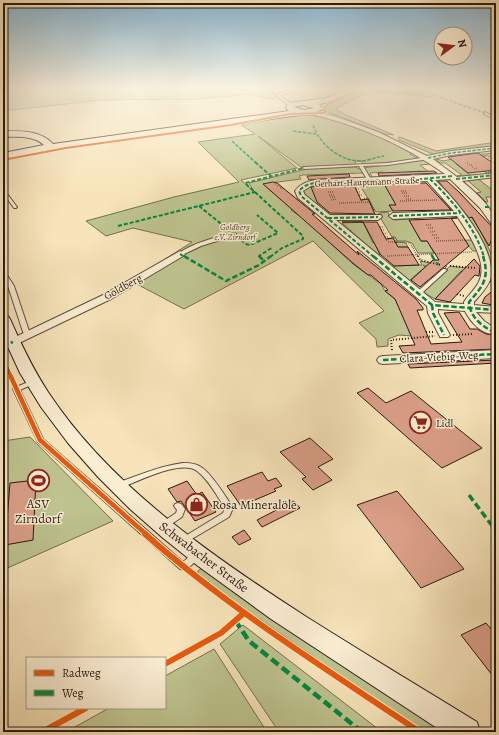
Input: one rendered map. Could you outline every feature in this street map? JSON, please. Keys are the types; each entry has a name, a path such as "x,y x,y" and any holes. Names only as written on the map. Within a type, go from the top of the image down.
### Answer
{"street":[{"path":"3,156 50,146 222,123"},
{"path":"352,123 428,158 472,193 485,207 496,223"},
{"path":"3,134 35,137 48,142 50,146"},
{"path":"428,158 451,153 496,148"},
{"name":"Gerhart-Hauptmann-Straße","path":"444,335 433,313 432,306 301,196 299,191 301,188 321,182 430,179 496,175"},
{"path":"430,179 460,213 481,251 486,269 485,279 469,302 469,308 480,323 492,331"},
{"path":"485,207 496,207"},
{"path":"393,216 460,213"},
{"path":"328,218 378,217"},
{"name":"Goldberg","path":"21,339 107,297 180,254"},
{"path":"432,306 496,310"},
{"name":"Schwabacher Straße","path":"3,319 21,339 33,382 64,426 100,468 162,526 198,555 255,596 467,732"},
{"name":"Clara-Viebig-Weg","path":"383,360 496,354"}],"lane":[{"path":"304,168 361,166 428,158"},
{"path":"361,166 370,181"},
{"path":"3,196 7,196 15,207"},
{"name":"Goldberg","path":"180,254 205,242 234,234"},
{"path":"416,292 421,291 445,270"},
{"path":"3,273 11,286 21,339"},
{"path":"33,382 16,389 40,440 183,567 198,555"},
{"path":"118,486 175,466 187,464 198,468 218,490 229,508 226,515 182,542"},
{"path":"162,526 179,515 181,509 178,506"}],"path":[{"path":"487,160 494,161"},
{"path":"466,163 474,168 477,168"},
{"path":"274,184 278,183"},
{"path":"277,186 281,185"},
{"path":"356,190 360,189"},
{"path":"401,191 406,190"},
{"path":"333,192 330,197 334,196"},
{"path":"357,192 362,192"},
{"path":"402,194 408,193"},
{"path":"404,196 410,196"},
{"path":"361,201 365,198 368,199 378,217"},
{"path":"406,199 412,199"},
{"path":"400,201 450,200"},
{"path":"339,203 370,202"},
{"path":"426,225 432,225"},
{"path":"428,228 434,228"},
{"path":"430,232 436,232"},
{"path":"383,234 387,233"},
{"path":"491,234 496,234"},
{"path":"432,235 438,235"},
{"path":"384,237 394,237 397,242"},
{"path":"389,237 387,241 410,243 420,260 438,265 486,269"},
{"path":"434,238 440,238"},
{"path":"436,241 475,240"},
{"path":"374,256 481,251"},
{"path":"445,270 450,266"},
{"path":"383,360 392,350 391,340 472,334"}],"green space":[{"name":"Goldberg e.V. Zirndorf","path":"249,123 345,123 386,139 413,153 410,154 419,159 362,165 362,161 355,161 356,166 301,167 258,136 297,168 241,180 254,192 249,183 307,169 355,167 362,170 364,173 303,175 299,176 301,179 263,184 271,191 277,192 295,208 291,210 304,219 353,264 381,284 385,291 395,299 403,312 412,336 399,335 388,339 388,346 377,347 376,339 359,323 384,311 313,241 184,309 131,281 192,242 133,228 106,236 86,221 174,197 239,182 198,142 255,134 241,125"},
{"path":"358,123 366,123 394,135 385,134"},
{"path":"400,137 436,151 490,143 496,143 496,147 479,148 435,155 399,140 398,138"},
{"path":"496,153 496,161 488,156 483,156 487,166 496,172 488,172 490,174 488,174 468,159 456,164 470,175 479,175 460,177 457,176 462,175 445,163 440,163 434,158 443,161 473,155"},
{"path":"425,160 432,164 420,165 434,176 423,176 420,171 407,172 405,174 389,174 392,178 386,177 383,172 370,173 372,177 370,178 363,168"},
{"path":"477,178 496,193 496,197 486,197 488,202 486,202 477,193 481,192 467,180"},
{"path":"358,182 373,182 375,185 385,184 426,200 448,199 455,209 451,209 446,203 440,203 390,206 393,211 376,212"},
{"path":"327,183 328,186 312,187 318,204 339,203 331,183 334,183 347,203 369,202 374,212 327,208 329,213 324,214 303,196 302,191 312,184"},
{"path":"459,208 473,208 467,210 481,232 496,264 496,284 489,281 489,271"},
{"path":"388,212 394,220 409,219 421,241 474,240 478,251 473,251 467,244 430,245 434,253 418,253 412,243 397,241 395,237 392,237 378,214"},
{"path":"363,222 373,243 405,242 408,247 377,248 380,255 378,255 342,223"},
{"path":"420,261 447,266 443,270 423,265 425,267 409,281 392,266 422,265"},
{"path":"450,266 476,269 472,274 461,271 435,299 423,292"},
{"name":"ASV Zirndorf","path":"30,437 113,521 3,570 3,441"},
{"path":"203,569 344,667 444,732 422,732 206,582 198,575 198,571"},
{"path":"243,625 382,732 279,732 220,644"},
{"path":"214,649 267,732 66,732 107,709 166,709 166,675"}],"building":[{"path":"478,153 496,165 496,170 468,173 448,157"},
{"path":"434,171 437,173 379,176 378,173"},
{"path":"349,174 350,177 309,180 307,176"},
{"path":"438,181 447,181 459,192 496,231 496,241 491,241 489,246 472,217 469,218"},
{"path":"273,182 277,183 315,214 312,214 359,255 357,251 416,299 423,308 423,310 417,310 431,344 462,342 444,313 459,312 470,329 477,329 486,334 496,335 496,349 403,353 399,346 415,345 395,299 385,291 388,290 371,275 368,275 354,264 263,184"},
{"path":"426,183 451,210 393,211 389,205 396,205 384,184"},
{"path":"354,185 361,200 368,199 375,214 330,213 317,202 311,187 321,186"},
{"path":"451,218 469,246 420,287 411,280 433,260 439,260 427,241 421,241 409,220"},
{"path":"363,222 377,222 386,239 393,238 398,247 408,247 419,265 394,266 380,254"},
{"path":"474,259 480,266 479,276 475,275 450,302 435,299"},
{"path":"496,288 496,299 493,305 482,303 485,297"},
{"path":"496,360 496,363 410,368 408,364"},
{"name":"Lidl","path":"368,388 386,403 411,391 482,448 442,468 357,393"},
{"path":"310,438 333,459 318,467 332,480 313,490 302,479 306,477 280,452"},
{"path":"262,472 268,481 276,478 282,486 274,489 276,491 241,506 227,486"},
{"path":"36,480 33,540 5,545 10,483"},
{"path":"187,481 197,495 202,492 216,512 195,521 181,501 177,502 168,489"},
{"path":"397,491 464,569 421,588 357,505"},
{"path":"294,501 300,508 262,527 257,520"},
{"path":"244,530 251,539 239,545 232,537"},
{"path":"486,623 496,635 496,680 461,635"}],"marked path":[{"path":"313,125 319,138 336,153 357,161 384,156"},
{"path":"293,131 316,134"},
{"path":"232,141 271,176"},
{"path":"428,158 451,153 496,148"},
{"path":"180,254 226,281 259,265 282,248 303,239 303,236 245,183 304,168"},
{"path":"456,179 496,175"},
{"path":"453,176 422,179 321,182 306,185 299,191 301,196 432,305 496,310"},
{"path":"430,179 467,224 482,252 486,265 486,276 481,287 469,302 469,307 476,320 492,331"},
{"path":"118,226 255,192"},
{"path":"199,206 246,244 250,245 278,233 257,215"},
{"path":"485,207 496,207"},
{"path":"393,216 460,213"},
{"path":"328,218 378,217"},
{"path":"264,261 259,256 273,247"},
{"path":"431,254 438,265"},
{"path":"432,305 433,313 444,335"},
{"path":"3,345 13,342"},
{"path":"383,360 496,354"},
{"path":"469,495 496,531"},
{"path":"235,620 249,641 362,732"}],"cycle path":[{"path":"3,160 66,148 240,123"},
{"path":"3,360 40,440 183,567 244,613 420,732"},
{"path":"166,663 221,633 244,613"},
{"path":"42,732 84,709"}],"place":[{"name":"Lidl","path":"421,423"},
{"name":"ASV Zirndorf","path":"38,481"},
{"name":"Rosa Mineralöle","path":"196,504"}]}
